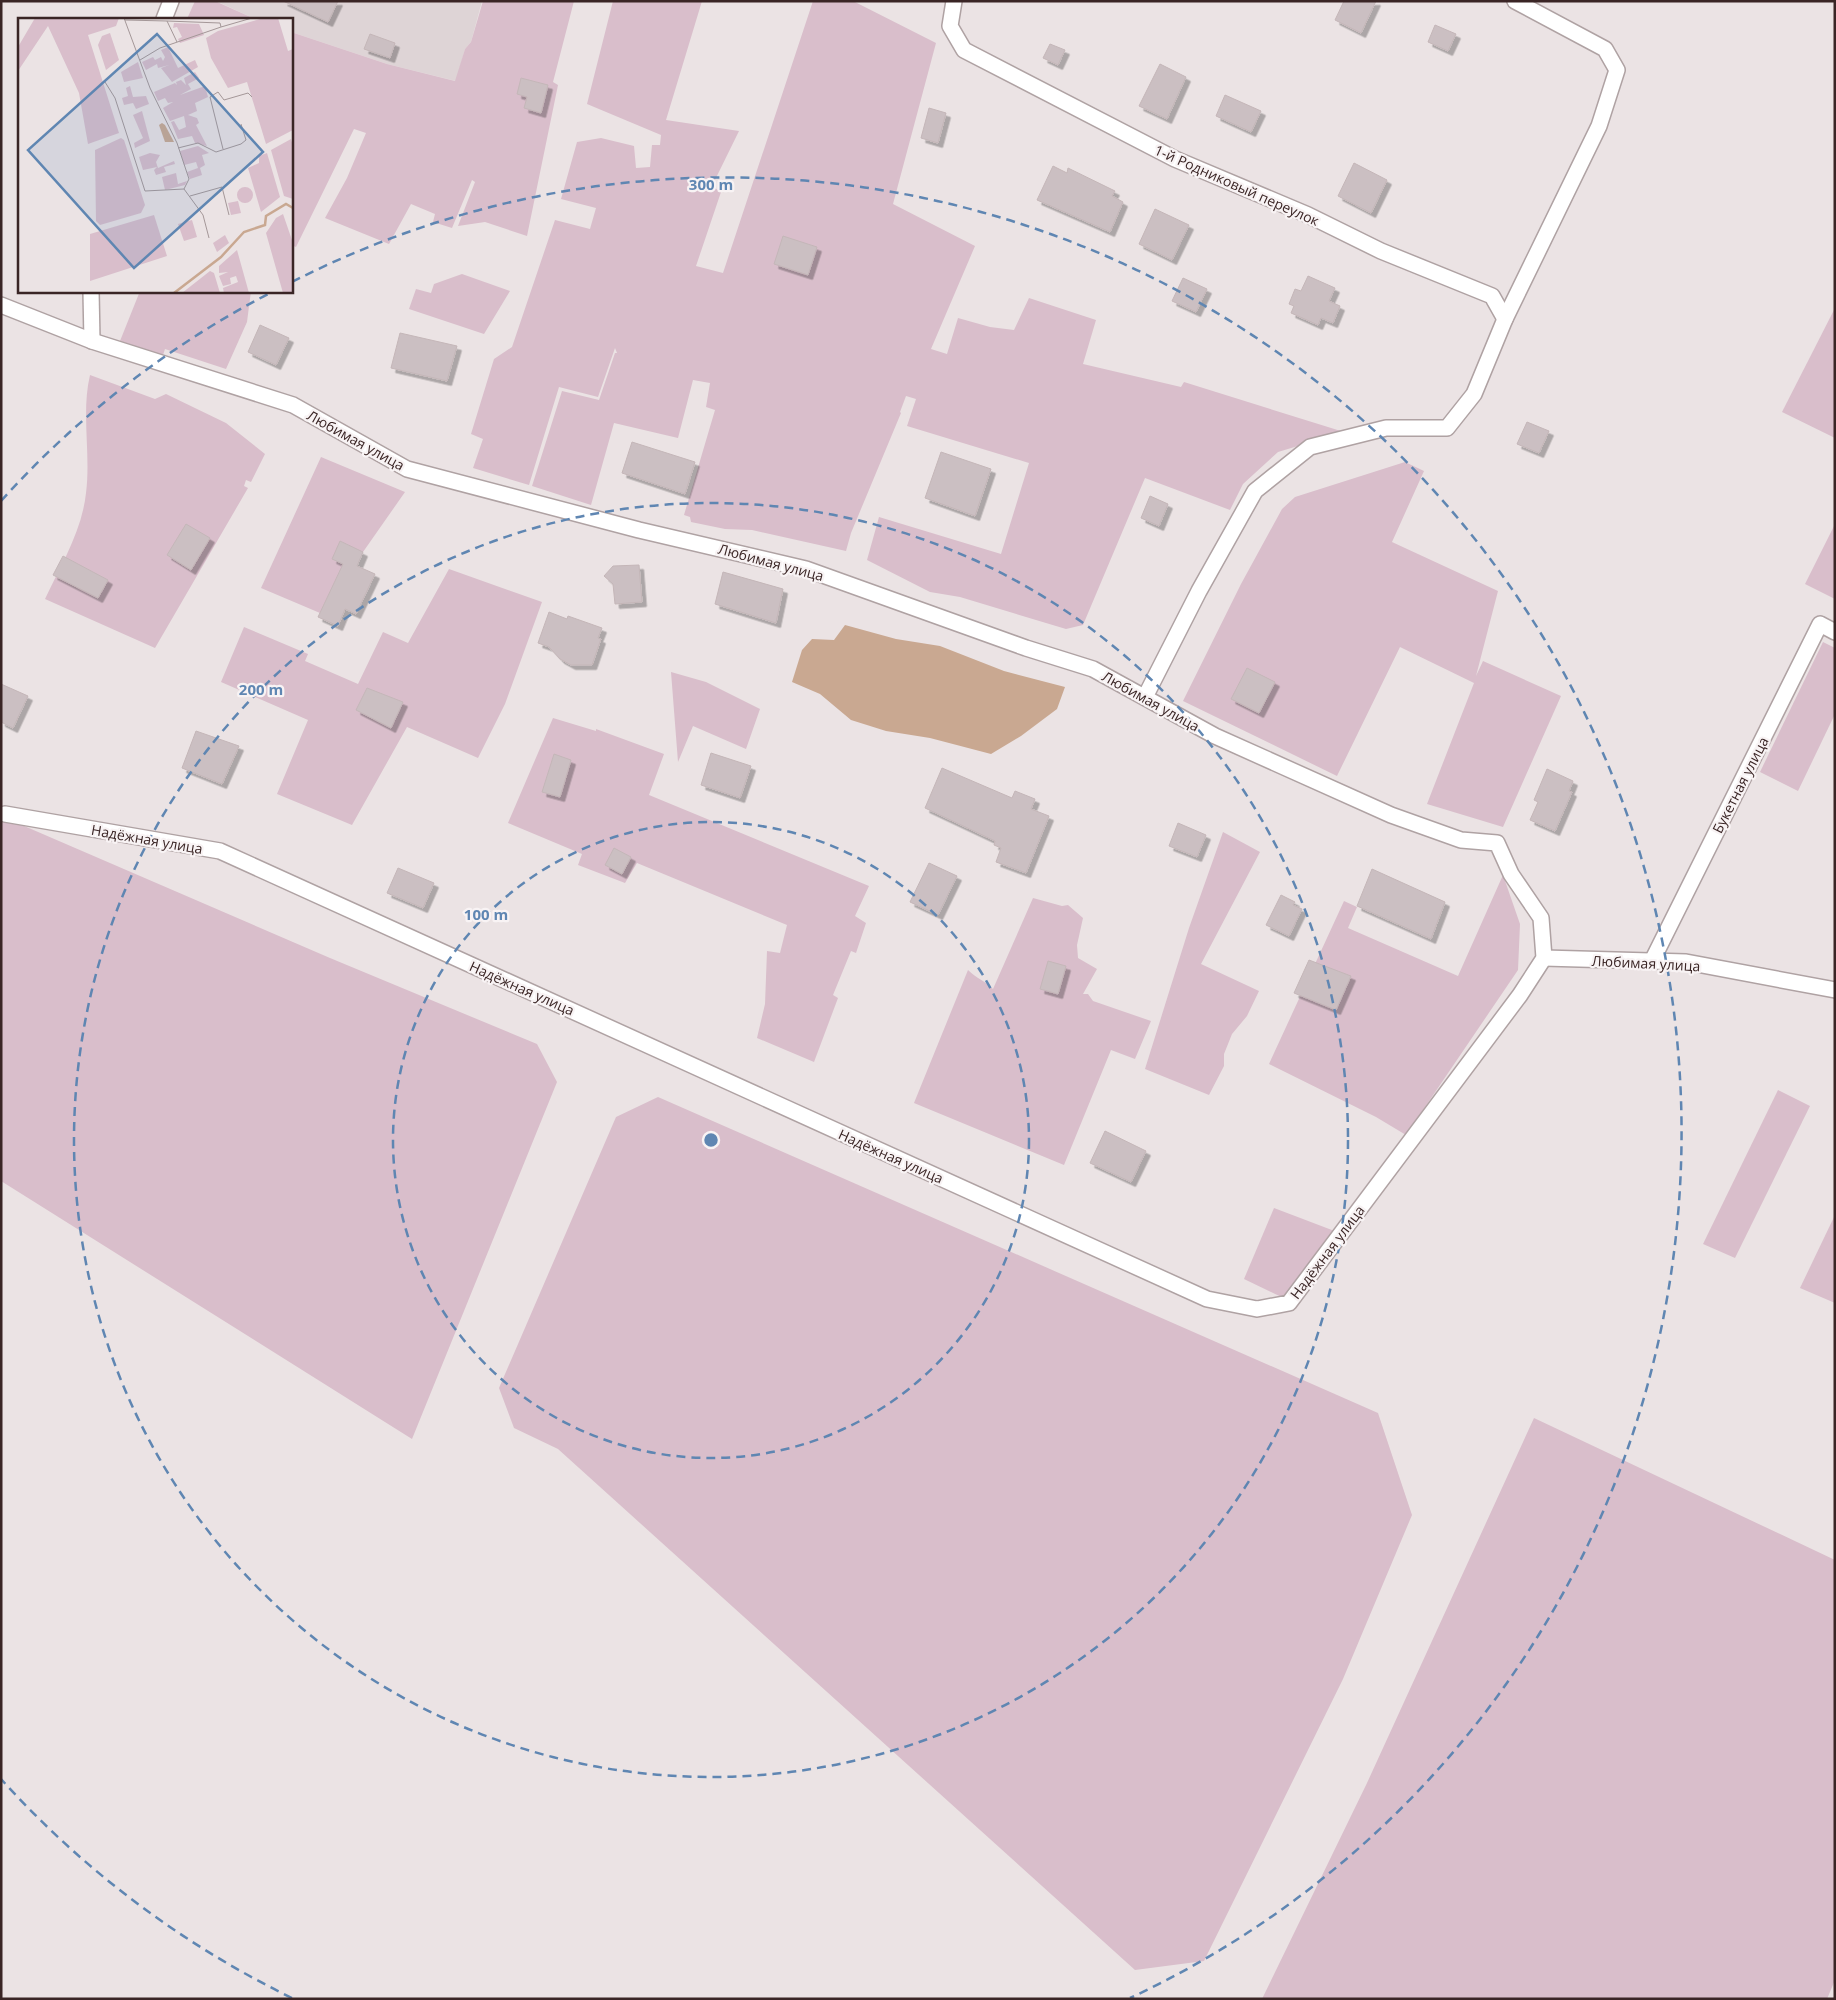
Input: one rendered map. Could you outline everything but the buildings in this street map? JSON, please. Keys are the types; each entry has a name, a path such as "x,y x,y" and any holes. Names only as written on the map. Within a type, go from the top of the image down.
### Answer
{"street":[{"path":"164,18 171,1"},
{"name":"1-й Родниковый переулок","path":"954,1 950,26 964,50 1175,159 1308,216 1381,251 1492,296 1505,319"},
{"path":"1145,698 1199,591 1255,491 1310,447 1386,428 1447,428 1474,394 1505,319 1599,126 1617,70 1605,49 1515,1"},
{"path":"91,292 92,341"},
{"name":"Любимая улица","path":"1,305 92,341 293,405 407,469 640,530 806,569 1026,648 1093,669 1215,736 1391,815 1461,840 1497,843 1511,874 1541,918 1544,958 1686,962 1835,990"},
{"name":"Букетная улица","path":"1652,961 1820,624 1835,632"},
{"name":"Надёжная улица","path":"5,814 220,852 1207,1299 1257,1309 1289,1303 1520,995 1544,958"}],"shaded area":[{"path":"195,1 215,1 253,18 187,18"},
{"path":"216,1 482,1 471,42 465,49 456,81 387,64 292,32 292,18 253,18"},
{"path":"483,1 574,1 553,82 558,85 527,236 485,222 458,226 475,182 472,180 452,228 433,222 435,214 411,204 389,244 325,218 347,178 366,133 354,129 296,247 292,245 292,32 387,64 455,81 465,49 471,42"},
{"path":"613,1 702,1 666,120 739,131 712,186 721,192 696,266 723,273 813,1 853,1 936,43 893,204 975,246 931,349 947,354 958,318 990,327 1014,330 1029,298 1096,320 1083,364 1181,387 1184,382 1344,432 1278,452 1243,484 1230,510 1145,478 1083,625 1066,629 960,597 930,592 867,560 879,517 1001,554 1029,463 907,426 916,399 906,396 901,413 851,533 846,551 752,530 725,529 691,522 690,517 684,515 715,410 706,407 710,383 693,380 678,438 614,423 591,505 532,486 562,391 599,400 615,353 617,353 615,348 598,397 559,387 529,485 473,468 483,439 471,434 494,359 512,347 555,220 590,229 596,208 561,199 577,142 601,138 634,146 636,168 650,167 652,145 660,145 661,135 587,104"},
{"path":"462,274 510,291 484,334 409,309 416,289 431,293 434,284"},
{"path":"140,292 251,292 247,322 226,369 165,349 162,358 120,341"},
{"path":"1835,308 1835,438 1782,412"},
{"path":"90,375 155,399 166,394 226,423 265,454 251,482 246,480 244,486 248,488 155,648 45,599 70,548 84,507 87,478 86,404"},
{"path":"321,457 405,492 363,552 345,592 320,613 261,588"},
{"path":"1405,462 1424,471 1392,542 1498,591 1476,676 1483,661 1561,696 1503,827 1427,804 1474,683 1400,647 1337,776 1183,701 1241,584 1282,509 1295,497"},
{"path":"1835,524 1835,599 1805,584"},
{"path":"449,569 542,602 505,704 478,758 407,727 352,825 277,794 308,720 221,682 244,627 308,654 305,661 358,684 383,632 408,643"},
{"path":"845,625 896,639 940,646 1004,671 1065,687 1057,709 1021,736 991,754 930,738 886,731 851,720 820,694 792,682 802,650 812,639 834,640"},
{"path":"1823,642 1835,648 1835,714 1798,791 1760,772"},
{"path":"671,672 706,682 760,709 746,749 693,726 678,762"},
{"path":"553,718 596,731 596,729 664,754 649,795 869,886 855,916 866,923 856,953 851,951 833,995 838,998 814,1062 757,1038 765,1004 767,951 780,953 787,925 637,863 625,883 578,865 582,854 508,823"},
{"path":"1,816 330,958 537,1044 557,1082 412,1439 1,1181"},
{"path":"1223,832 1260,852 1201,964 1259,991 1247,1016 1232,1034 1224,1054 1224,1066 1209,1095 1145,1069 1189,928"},
{"path":"1503,875 1520,924 1518,970 1406,1135 1376,1117 1269,1064 1344,901 1357,907 1348,928 1458,976"},
{"path":"1033,898 1062,906 1068,905 1083,918 1077,945 1078,958 1097,969 1083,994 1088,994 1093,1001 1151,1021 1135,1059 1111,1050 1064,1165 914,1103 968,970 993,989"},
{"path":"1778,1090 1810,1106 1735,1258 1703,1244"},
{"path":"658,1097 1378,1413 1412,1515 1343,1679 1204,1961 1135,1970 558,1449 514,1428 499,1388 616,1117"},
{"path":"1274,1208 1345,1235 1294,1303 1244,1279"},
{"path":"1835,1215 1835,1303 1800,1288"},
{"path":"1534,1418 1835,1560 1835,1980 1827,1999 1262,1999 1367,1783"}]}
